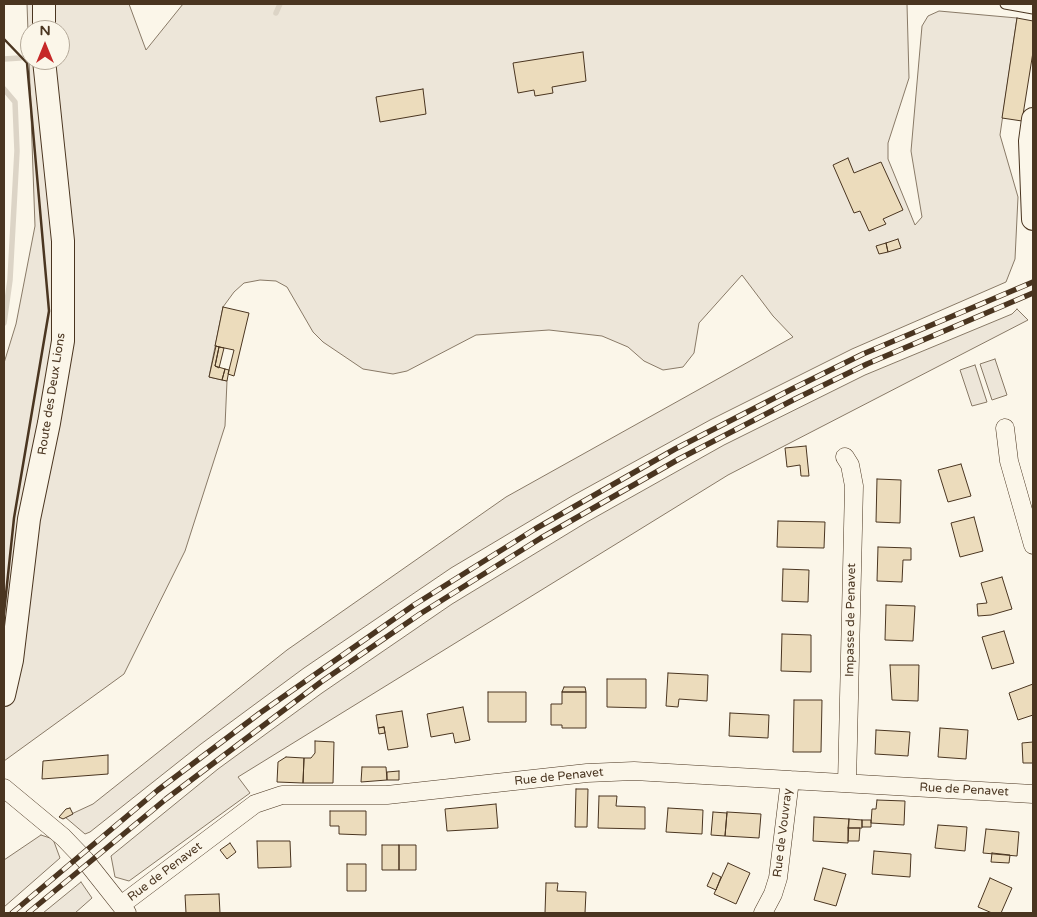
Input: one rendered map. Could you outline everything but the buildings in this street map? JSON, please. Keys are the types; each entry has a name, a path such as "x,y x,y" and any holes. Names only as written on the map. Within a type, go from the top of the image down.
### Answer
{"street":[{"path":"44,4 44,20"},
{"name":"Route des Deux Lions","path":"4,695 12,660 29,519 49,423 62,341 63,241 45,70"},
{"path":"1033,119 1030,141 1033,219"},
{"path":"1005,428 1009,461 1033,544"},
{"name":"Impasse de Penavet","path":"845,458 850,465 854,486 847,783"},
{"name":"Rue de Penavet","path":"124,909 255,804 282,795 387,795 608,772 634,771 1033,794"},
{"name":"Rue de Vouvray","path":"763,913 773,894 778,878 790,780"},
{"path":"4,788 63,837 124,909"}],"lane":[{"path":"1005,4 1033,9"}],"shaded area":[{"path":"27,4 129,4 146,50 183,4 907,4 909,78 888,143 888,159 915,225 922,217 911,151 922,26 928,16 939,11 1017,18 1000,135 1018,197 1015,259 1006,282 852,349 710,420 572,496 451,568 304,668 201,744 85,834 65,817 93,804 287,650 506,497 793,337 773,316 742,275 699,323 694,353 683,367 663,370 644,361 628,347 602,336 549,330 476,335 407,371 393,374 363,369 323,342 313,332 287,287 276,281 260,280 244,283 234,292 223,307 209,377 227,381 225,426 185,551 124,674 4,761 4,363 16,324 35,226 29,70 70,70 70,20 28,20"},
{"path":"1017,309 1028,320 728,475 238,777 250,793 129,881 115,877 111,856 218,769 322,693 452,604 587,522 724,445 865,375 1012,314"},
{"path":"995,359 1007,395 992,400 980,364"},
{"path":"975,365 987,402 972,406 960,370"},
{"path":"41,835 53,839 60,858 4,907 4,860"},
{"path":"81,882 92,898 75,913 43,913"}],"waterway":[{"path":"276,13 280,4"},
{"path":"4,59 20,58"},
{"path":"4,89 15,102 17,151 10,280 4,323"}],"railway":[{"path":"12,913 158,790 260,713 414,605 535,529 675,449 792,389 863,354 1033,282"},
{"path":"28,913 166,799 321,682 420,614 541,538 679,459 795,399 867,364 1033,293"}],"wall":[{"path":"4,39 27,63 49,311 14,518 4,613"}]}
